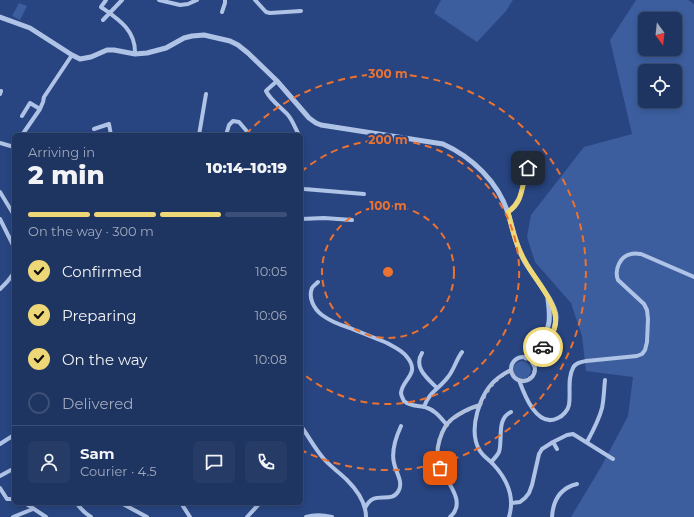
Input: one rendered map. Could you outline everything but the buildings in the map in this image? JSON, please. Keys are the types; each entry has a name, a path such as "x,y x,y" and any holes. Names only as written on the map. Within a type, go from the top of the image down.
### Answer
{"street":[{"path":"106,0 101,7 125,26 131,34 135,43 135,54"},
{"path":"103,20 122,0"},
{"path":"159,0 180,5 197,0"},
{"path":"222,12 225,0"},
{"path":"255,0 266,12 270,13 301,11"},
{"path":"0,17 30,28 80,59 91,57 107,50 135,54 158,51 184,38 192,36 204,35 230,40 248,53 277,81 309,118 316,123 443,144 465,156 498,190 508,212 521,254 556,313 555,326 552,335 533,363"},
{"path":"23,133 40,109 44,97 72,55"},
{"path":"277,81 266,91 288,115 298,133"},
{"path":"199,133 206,94"},
{"path":"22,116 30,103 40,109"},
{"path":"226,133 228,125 233,121 238,122 248,133"},
{"path":"94,129 109,124 111,133"},
{"path":"0,143 12,146"},
{"path":"508,212 514,208 518,202 528,168 537,157"},
{"path":"303,189 364,194"},
{"path":"0,192 12,212"},
{"path":"303,219 324,218 352,220"},
{"path":"0,219 12,243"},
{"path":"519,380 524,394 536,414 539,417 549,421 555,420 566,411 569,406 571,373 574,366 580,362 637,356 642,354 648,342 647,310 644,304 618,280 618,266 624,257 632,254 641,254 694,277"},
{"path":"0,289 12,276"},
{"path":"318,282 312,287 311,297 316,310 331,321 379,340 407,356 412,366 412,371 400,392 404,401 411,406 424,407 433,411 438,414 447,425"},
{"path":"526,358 545,334 547,329 549,322 548,298"},
{"path":"422,352 419,361 420,367 425,377 437,388"},
{"path":"424,407 429,396 448,378 462,352"},
{"path":"526,358 533,363 535,370 531,378 527,380 519,380 513,376 511,367 516,360 526,358"},
{"path":"509,517 512,503 509,487 491,462 479,450 474,432 480,405 485,394 498,378 511,370"},
{"path":"587,442 600,415 605,380"},
{"path":"450,517 456,509 456,496 438,463 437,457 439,442 447,425 452,419 468,409 480,405"},
{"path":"491,462 498,454 500,432 504,417 512,412"},
{"path":"365,508 374,499 393,497 397,494 401,484 394,463 394,456 395,441 400,426"},
{"path":"303,429 323,458 347,480 362,499 366,517"},
{"path":"512,503 520,502 529,493 539,454 542,449 567,435 573,434 613,459"},
{"path":"0,444 12,436"},
{"path":"553,442 557,449"},
{"path":"0,476 11,470"},
{"path":"552,517 552,510 559,495 569,487 577,484"},
{"path":"0,488 7,500 12,499"},
{"path":"27,505 46,517"},
{"path":"78,505 91,517"},
{"path":"125,505 147,517"},
{"path":"182,505 190,517"},
{"path":"248,517 258,505"},
{"path":"13,517 32,509"},
{"path":"306,517 311,515 332,517"}],"shaded area":[{"path":"441,0 513,0 506,11 477,42 434,13"},
{"path":"636,0 688,0 694,4 694,517 571,517 601,467 628,416 633,377 586,371 582,336 571,303 535,262 527,237 531,215 584,147 632,134 610,40"},
{"path":"19,3 27,6 20,20 12,16"},
{"path":"518,361 526,361 531,366 529,377 526,379 518,379 513,374 513,366"}],"way so far":[{"path":"440,468 437,457 439,442 447,425 452,419 468,409 480,405 485,394 493,383 511,370 513,376 521,381 531,378 535,370 533,363 543,347"}],"route":[{"path":"528,168 518,202 514,208 508,212 521,254 554,307 556,313 555,326 552,335 543,347"}]}
